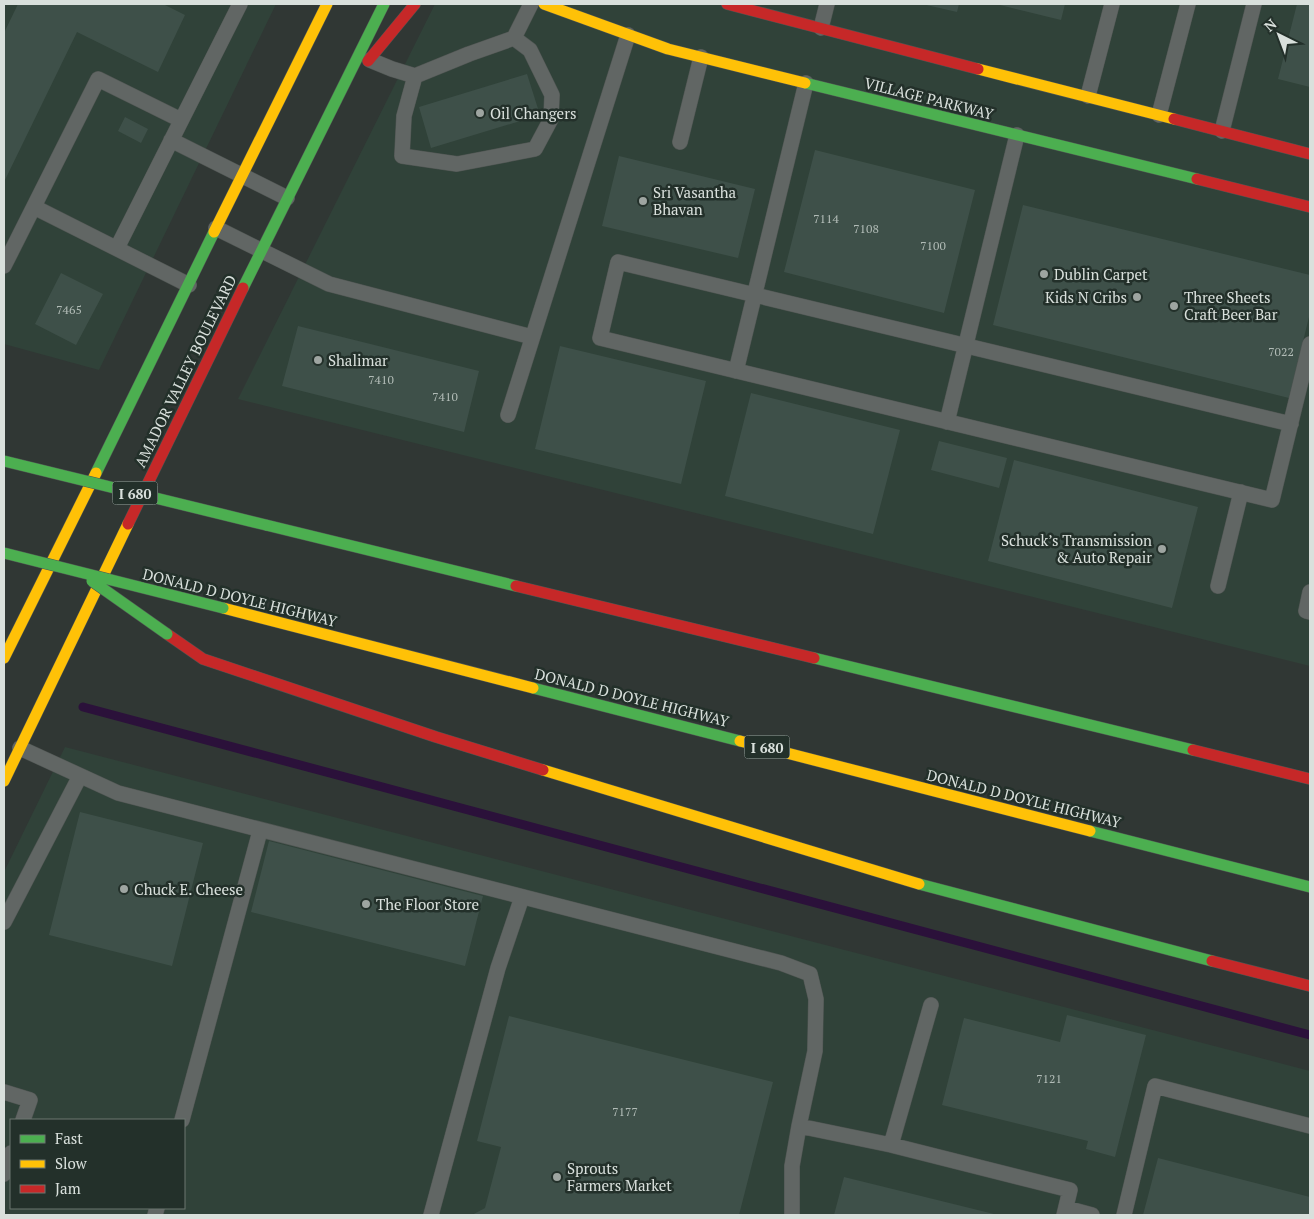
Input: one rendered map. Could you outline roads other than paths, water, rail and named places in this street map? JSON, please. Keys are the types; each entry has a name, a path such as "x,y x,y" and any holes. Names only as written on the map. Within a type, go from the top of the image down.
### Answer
{"main road":[{"name":"AMADOR VALLEY BOULEVARD","path":"4,781 212,349 384,4"},
{"path":"336,101 415,4"},
{"name":"VILLAGE PARKWAY","path":"544,4 668,49 1310,207"},
{"path":"726,4 750,7 821,28 1310,154"},
{"path":"4,658 325,6"},
{"name":"I 680","path":"4,460 1310,779"},
{"name":"DONALD D DOYLE HIGHWAY","path":"4,553 1310,887"},
{"path":"79,571 203,659 436,737 919,884 1310,986"}],"lane":[{"path":"117,248 240,4"},
{"path":"370,60 415,76 514,38 531,4"},
{"path":"821,28 827,4"},
{"path":"1088,96 1112,4"},
{"path":"1159,115 1188,4"},
{"path":"1222,131 1254,4"},
{"path":"508,415 628,35"},
{"path":"415,76 404,116 402,156 457,164 535,149 552,120 552,95 530,50 514,38"},
{"path":"680,142 701,57"},
{"path":"4,266 98,79 181,120"},
{"path":"736,371 806,83"},
{"path":"947,422 1017,135"},
{"path":"171,140 287,198"},
{"path":"34,207 189,285"},
{"path":"216,228 328,284 532,336"},
{"path":"1291,424 618,262 600,338 1272,500 1291,424 1310,344"},
{"path":"1218,586 1241,492"},
{"path":"1310,592 1306,611 1310,612"},
{"path":"20,748 118,793 781,963 810,974 816,999 815,1051 792,1166 792,1215"},
{"path":"4,922 80,776"},
{"path":"182,1119 260,830"},
{"path":"431,1215 498,968 522,897"},
{"path":"891,1145 931,1005"},
{"path":"1124,1215 1155,1086 1310,1126"},
{"path":"4,1092 30,1100 23,1119"},
{"path":"799,1126 891,1145 1070,1190 1065,1212 1092,1215"},
{"path":"4,1174 10,1156"}],"waterway":[{"path":"83,707 1310,1035"}],"place":[{"name":"Oil Changers","path":"480,113"},
{"name":"Sri Vasantha Bhavan","path":"643,201"},
{"name":"Dublin Carpet","path":"1044,274"},
{"name":"Kids N Cribs","path":"1137,297"},
{"name":"Three Sheets Craft Beer Bar","path":"1174,306"},
{"name":"Shalimar","path":"318,360"},
{"name":"Schuck’s Transmission & Auto Repair","path":"1162,549"},
{"name":"Chuck E. Cheese","path":"124,889"},
{"name":"The Floor Store","path":"366,904"},
{"name":"Sprouts Farmers Market","path":"557,1177"}]}
